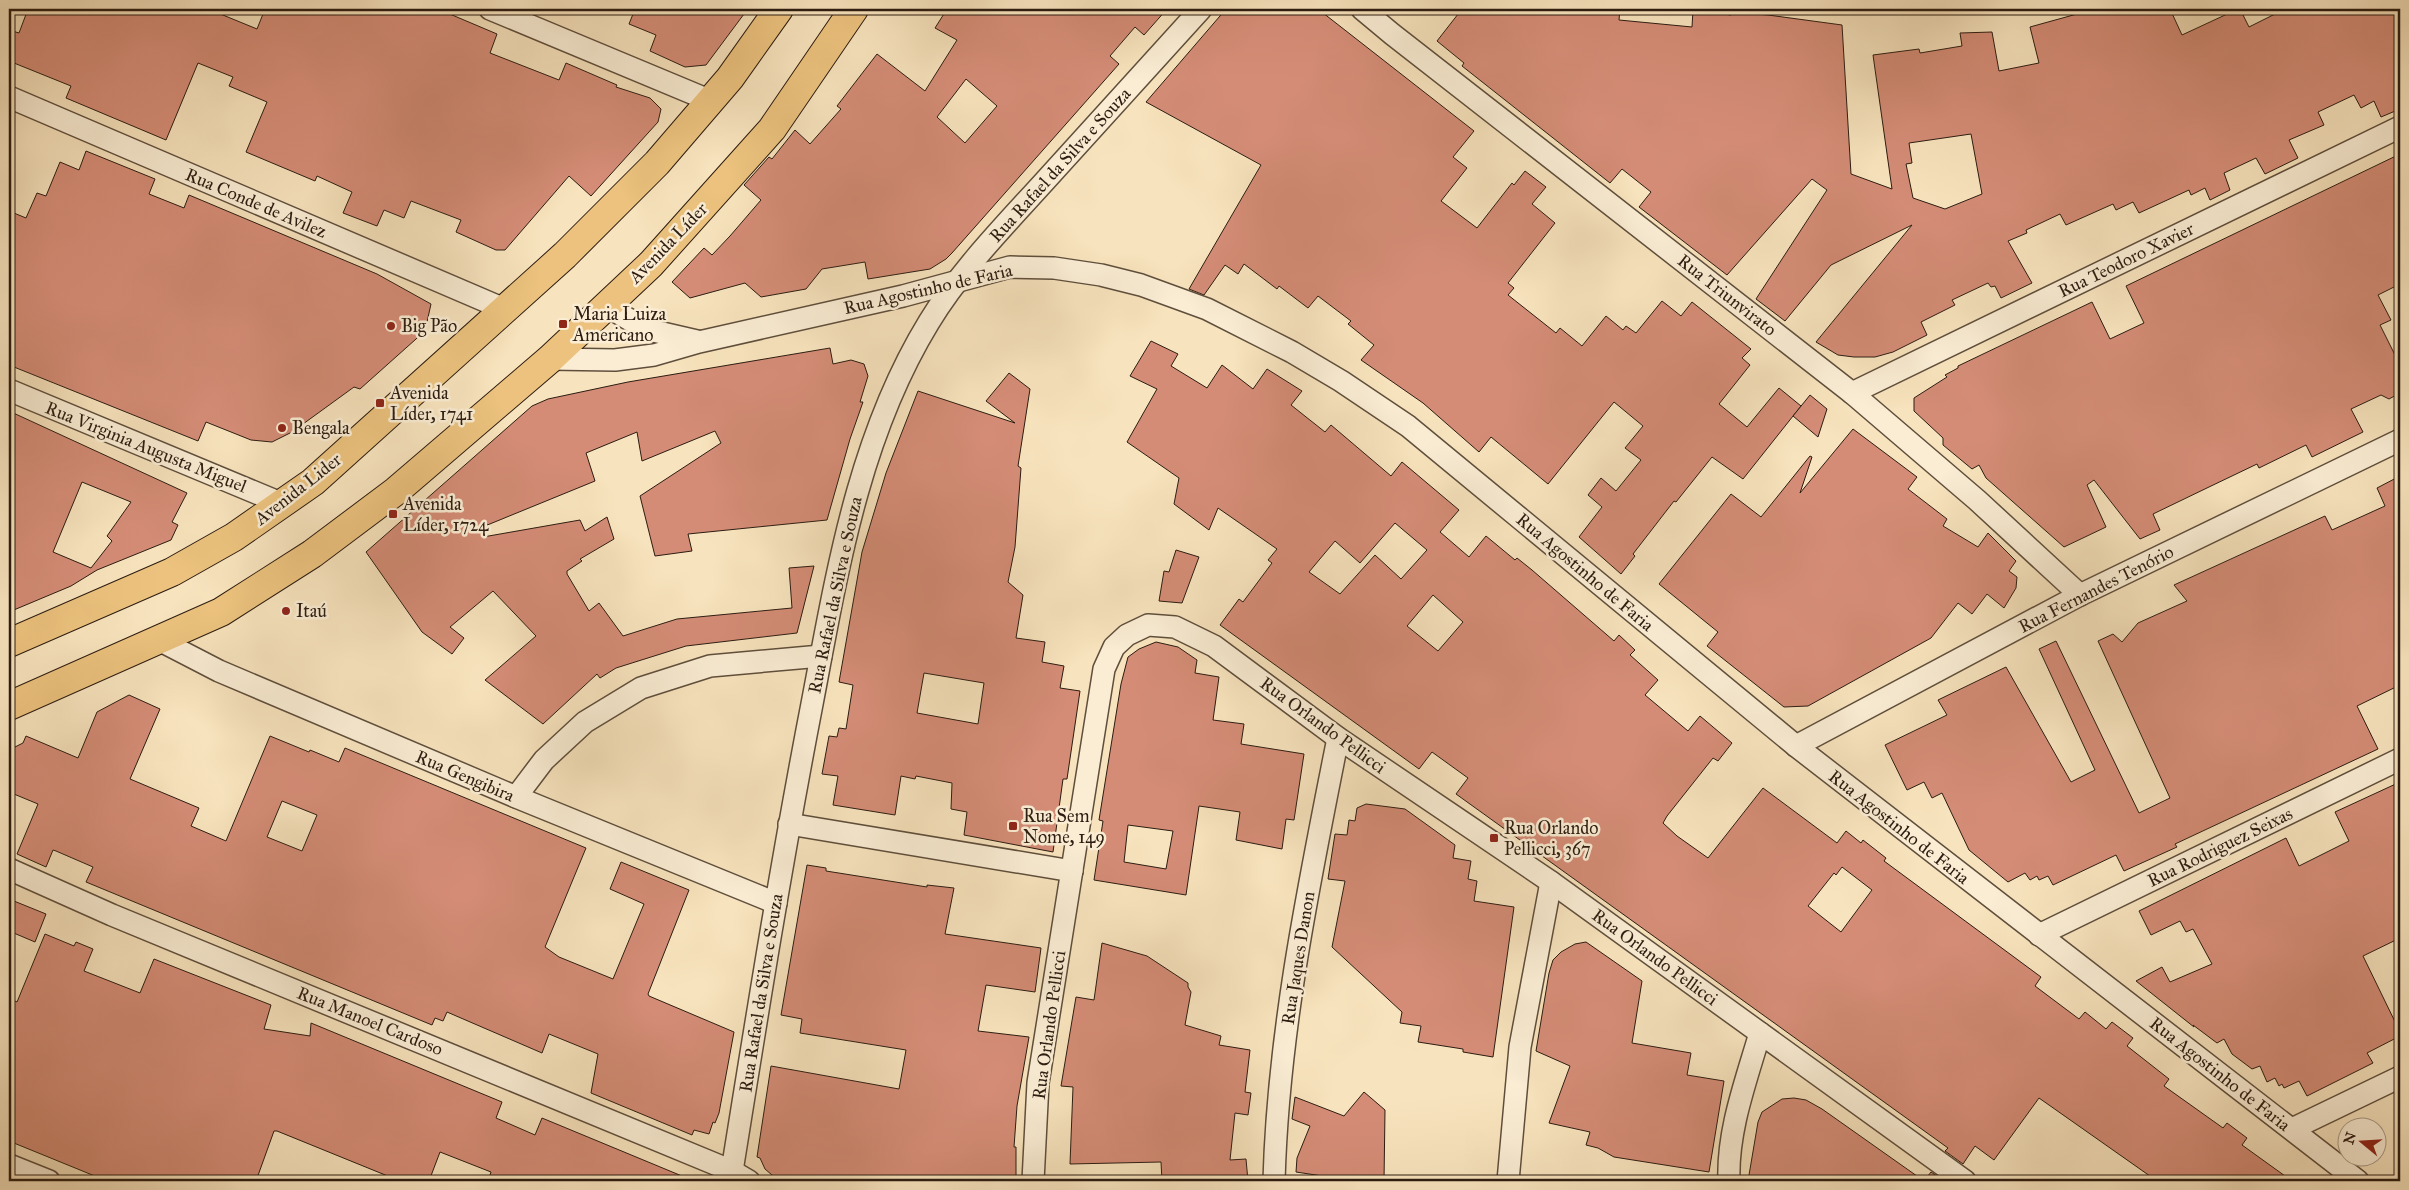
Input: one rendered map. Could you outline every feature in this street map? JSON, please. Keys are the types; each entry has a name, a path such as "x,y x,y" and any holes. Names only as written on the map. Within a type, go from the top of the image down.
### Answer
{"main road":[{"path":"711,101 779,9"},
{"name":"Avenida Líder","path":"158,640 221,612 312,554 396,491 550,359 605,305 651,264 772,129 854,9"},
{"name":"Avenida Lider","path":"9,644 172,572 234,537 313,482 565,256 632,188 711,101"},
{"path":"9,706 158,640"}],"street":[{"path":"490,9 711,101"},
{"name":"Rua Rafael da Silva e Souza","path":"740,1176 776,903 789,824 846,528 871,446 903,368 930,321 958,280 1201,9"},
{"name":"Rua Triunvirato","path":"1362,9 1399,40 1852,393 1977,500 2080,595"},
{"name":"Rua Conde de Avilez","path":"9,97 504,309"},
{"name":"Rua Teodoro Xavier","path":"1852,393 2400,127"},
{"name":"Rua Agostinho de Faria","path":"550,359 615,360 677,350 699,342 903,296 1010,267 1054,268 1101,274 1142,285 1207,309 1292,352 1341,381 1408,426 1796,746 2358,1181"},
{"name":"Rua Agostinho de Faria","path":"605,305 645,329 699,342"},
{"name":"Rua Virginia Augusta Miguel","path":"9,390 283,504"},
{"name":"Rua Fernandes Tenório","path":"1796,746 2080,595 2400,440"},
{"name":"Rua Orlando Pellicci","path":"1033,1181 1038,1083 1104,669 1114,647 1128,635 1148,625 1175,628 1195,635 1214,646 1338,738 1551,882 1965,1181"},
{"name":"Rua Gengibira","path":"158,640 219,670 516,797 776,903"},
{"path":"516,797 544,760 585,722 641,688 710,666 821,656"},
{"name":"Rua Jaques Danon","path":"1274,1181 1275,1143 1287,1016 1311,874 1338,738"},
{"name":"Rua Rodriguez Seixas","path":"2039,935 2400,759"},
{"path":"789,824 1072,871"},
{"name":"Rua Manoel Cardoso","path":"9,869 112,915 740,1176"},
{"path":"1508,1181 1520,1047 1551,882"},
{"path":"1729,1181 1728,1159 1742,1096 1760,1033"},
{"path":"2292,1129 2400,1077"},
{"path":"9,1164 49,1181"}],"building":[{"path":"28,9 220,9 218,13 257,29 265,9 438,9 497,34 490,53 559,80 566,63 617,85 616,87 650,98 661,109 658,122 591,196 569,176 505,250 496,250 456,232 461,220 411,201 404,218 384,210 377,226 343,213 352,192 317,176 315,181 246,152 267,102 229,86 233,77 198,63 166,140 66,98 71,86 9,61 9,30 19,33"},
{"path":"635,9 731,9 744,14 706,65 685,67 650,51 656,35 629,24"},
{"path":"947,9 1167,9 1144,35 1135,27 1110,56 1119,64 952,253 930,269 868,279 865,262 822,269 806,289 761,297 745,283 690,298 672,282 704,248 712,255 730,236 761,200 744,185 769,157 772,159 795,130 810,144 841,109 837,106 877,54 925,91 957,40 935,28","holes":["966,79 997,106 965,143 937,117"]},
{"path":"1226,9 1318,9 1474,131 1453,157 1467,168 1441,201 1477,228 1512,183 1514,185 1525,171 1546,187 1532,204 1555,223 1508,283 1514,288 1508,295 1556,333 1560,328 1582,346 1606,316 1623,330 1626,326 1636,333 1662,301 1681,316 1692,302 1751,349 1742,358 1750,365 1719,404 1747,427 1779,388 1801,406 1743,479 1712,457 1676,502 1674,501 1633,554 1635,556 1621,574 1579,537 1602,507 1588,495 1601,478 1616,491 1641,460 1625,448 1643,426 1614,402 1548,484 1491,437 1479,452 1423,403 1361,360 1374,345 1348,324 1351,321 1318,296 1308,308 1279,286 1277,289 1244,264 1238,274 1225,265 1204,295 1189,289 1261,165 1146,102"},
{"path":"1462,9 1620,9 1619,20 1692,27 1693,10 1731,15 1731,12 1768,15 1842,25 1851,174 1892,189 1873,55 1919,49 1920,53 1962,46 1960,33 1992,32 1999,71 2039,63 2030,27 2095,9 2170,9 2182,35 2238,9 2240,9 2249,27 2285,9 2400,9 2400,109 2381,117 2374,101 2361,108 2354,95 2318,112 2324,125 2289,140 2298,158 2265,174 2256,158 2224,173 2230,190 2210,200 2205,188 2191,195 2189,190 2139,213 2133,202 2116,210 2113,204 2066,225 2060,214 2026,230 2027,233 2008,241 2032,283 2001,298 1995,286 1991,287 1988,283 1952,300 1955,305 1921,322 1927,335 1893,352 1875,357 1854,357 1838,355 1816,342 1912,225 1831,265 1785,321 1756,299 1827,190 1812,179 1727,275 1639,207 1651,192 1622,169 1610,183 1462,66 1464,63 1437,41","holes":["1971,134 1982,194 1945,209 1913,198 1906,164 1912,163 1909,143"]},
{"path":"86,151 155,179 149,194 184,208 189,195 377,274 431,304 425,331 360,389 354,387 292,432 272,442 251,440 206,422 198,441 9,365 9,211 26,218 37,193 46,196 60,162 79,170"},
{"path":"2400,154 2400,284 2378,295 2391,320 2380,325 2400,365 2400,393 2389,399 2381,395 2351,409 2363,432 2312,457 2306,445 2259,468 2257,464 2209,487 2153,514 2160,530 2140,539 2094,480 2087,485 2106,527 2064,547 1986,478 1979,465 1972,469 1943,445 1943,438 1914,411 1914,398 1947,377 1945,375 1958,368 1958,366 2092,302 2110,339 2144,323 2126,286"},
{"path":"1151,341 1178,354 1171,366 1207,388 1222,365 1253,389 1267,369 1302,391 1291,405 1325,432 1331,425 1391,476 1402,462 1459,510 1440,532 1469,557 1486,536 1515,560 1517,558 1532,570 1614,641 1619,635 1635,650 1630,655 1658,680 1645,695 1688,731 1700,716 1732,743 1718,761 1713,758 1667,816 1663,823 1677,836 1708,858 1763,788 1837,843 1846,831 1861,843 1863,840 1886,858 1884,861 2041,977 2035,986 2079,1019 2085,1012 2106,1029 2112,1022 2133,1038 2127,1046 2169,1079 2164,1086 2223,1128 2227,1123 2247,1138 2242,1145 2292,1181 2157,1181 2039,1098 1994,1160 1975,1146 1963,1164 1945,1151 1948,1148 1456,794 1468,778 1432,752 1419,769 1220,625 1239,599 1243,602 1272,563 1268,560 1277,549 1218,508 1209,530 1174,504 1179,478 1127,442 1157,389 1130,376","holes":["1395,523 1427,550 1401,579 1375,555 1340,594 1309,572 1335,541 1360,563","1433,595 1463,622 1438,651 1407,626","1842,867 1872,890 1841,932 1808,906 1834,873 1836,875"]},
{"path":"830,348 833,364 851,360 864,364 868,376 860,402 863,402 850,439 827,520 688,534 692,551 655,556 640,496 721,443 715,431 642,461 637,432 586,453 595,481 480,528 483,537 580,520 585,531 607,517 614,539 580,559 582,561 567,571 567,574 589,611 599,603 623,636 677,619 792,608 789,568 814,566 797,633 686,646 616,668 600,678 597,674 543,724 485,680 536,636 493,591 450,627 464,638 452,654 422,632 366,552 532,406 548,399 628,382"},
{"path":"1009,373 1030,389 1018,466 1021,468 1015,547 1008,582 1023,595 1016,638 1045,642 1042,662 1064,666 1060,688 1080,691 1067,779 1063,779 1053,852 964,835 967,812 951,809 952,783 916,776 915,779 901,776 895,815 833,805 838,776 822,774 829,736 837,737 839,728 846,729 853,685 839,682 862,552 886,473 918,391 1015,423 986,401","holes":["924,673 984,683 978,724 917,713"]},
{"path":"1810,395 1827,409 1818,437 1793,416"},
{"path":"9,411 187,493 172,522 178,525 171,540 97,570 71,586 9,612","holes":["82,482 131,502 107,536 112,541 91,568 53,552"]},
{"path":"1853,429 1917,477 1908,489 1947,519 1943,526 1978,547 1988,533 2016,561 2009,571 2017,577 2016,588 2004,608 1987,594 1972,614 1958,603 1931,638 1808,706 1784,707 1707,646 1718,632 1659,584 1731,494 1761,517 1810,456 1812,457 1800,493"},
{"path":"2400,476 2400,685 2357,706 2378,749 2175,844 2177,847 2124,871 2116,855 2053,885 2048,876 2039,880 2037,876 2030,880 2025,873 2008,882 1969,850 1942,793 1932,798 1924,782 1907,790 1885,745 1947,715 1938,700 2006,667 2071,782 2095,770 2039,649 2056,641 2139,813 2170,798 2098,641 2113,634 2122,642 2138,623 2187,601 2174,585 2325,516 2332,530 2385,506 2377,488"},
{"path":"1176,550 1199,557 1182,603 1159,601 1164,571 1169,572"},
{"path":"1156,642 1178,647 1197,660 1195,673 1219,677 1213,720 1244,724 1241,744 1304,754 1294,820 1286,819 1282,849 1236,840 1240,812 1199,806 1186,895 1094,880 1103,821 1099,820 1121,684 1128,657 1139,649","holes":["1128,825 1173,831 1166,869 1124,862"]},
{"path":"129,695 160,709 130,779 199,808 191,826 226,841 270,736 339,762 345,748 586,848 545,947 559,957 613,979 644,904 610,889 621,862 689,890 648,994 734,1032 719,1113 715,1123 713,1122 709,1134 694,1130 692,1135 591,1093 598,1054 549,1034 542,1053 447,1012 443,1021 435,1018 432,1025 86,882 93,867 56,851 53,850 46,867 17,854 38,804 9,792 9,750 23,743 26,736 78,758 97,712","holes":["282,801 317,815 302,851 267,837"]},
{"path":"2400,782 2400,938 2363,956 2400,1032 2400,1036 2367,1053 2373,1063 2307,1096 2299,1081 2284,1088 2282,1084 2279,1086 2275,1078 2267,1082 2260,1066 2252,1069 2232,1054 2224,1039 2217,1043 2136,981 2162,967 2170,982 2212,964 2193,929 2186,932 2180,921 2151,935 2139,911 2286,838 2299,866 2349,841 2335,812"},
{"path":"1366,804 1405,809 1455,845 1453,858 1471,861 1468,879 1477,881 1474,901 1514,907 1493,1057 1463,1052 1463,1049 1418,1042 1421,1026 1400,1023 1402,1012 1332,947 1345,881 1328,879 1335,834 1347,835 1349,820 1355,821 1357,808"},
{"path":"807,865 826,868 826,871 927,887 927,885 954,888 945,934 1041,948 1035,992 986,985 978,1031 1029,1037 1017,1106 1014,1147 1016,1147 1016,1181 894,1181 870,1177 869,1181 779,1181 765,1169 760,1158 757,1157 771,1066 899,1089 906,1050 800,1033 802,1019 781,1015"},
{"path":"9,899 46,914 35,942 9,931"},
{"path":"45,934 74,946 76,942 93,949 84,971 140,993 154,959 271,1005 264,1029 310,1036 311,1023 502,1102 496,1118 535,1135 542,1118 694,1181 488,1181 491,1172 440,1152 429,1181 400,1181 274,1131 256,1181 107,1181 9,1141 9,998 17,1002"},
{"path":"1586,942 1642,981 1632,1043 1691,1053 1687,1075 1724,1081 1709,1172 1614,1157 1598,1148 1586,1145 1590,1132 1549,1123 1570,1066 1536,1051 1549,973 1553,960 1561,952 1575,944"},
{"path":"1102,943 1147,956 1188,983 1191,992 1185,1025 1221,1036 1219,1045 1250,1050 1245,1092 1251,1093 1248,1115 1235,1113 1230,1160 1246,1159 1248,1181 1162,1181 1161,1162 1070,1164 1073,1087 1061,1086 1076,997 1094,1000"},
{"path":"1364,1092 1385,1110 1384,1181 1355,1181 1296,1172 1297,1158 1310,1126 1292,1119 1295,1097 1344,1116"},
{"path":"1782,1099 1806,1100 1822,1109 1924,1181 1748,1181 1758,1122 1762,1112"},
{"path":"1931,1172 1944,1181 1924,1181"}],"place":[{"name":"Maria Luiza Americano","path":"563,324"},
{"name":"Big Pão","path":"391,326"},
{"name":"Avenida Líder, 1741","path":"380,403"},
{"name":"Bengala","path":"282,428"},
{"name":"Avenida Líder, 1724","path":"393,514"},
{"name":"Itaú","path":"286,611"},
{"name":"Rua Sem Nome, 149","path":"1013,826"},
{"name":"Rua Orlando Pellicci, 367","path":"1494,838"}]}
